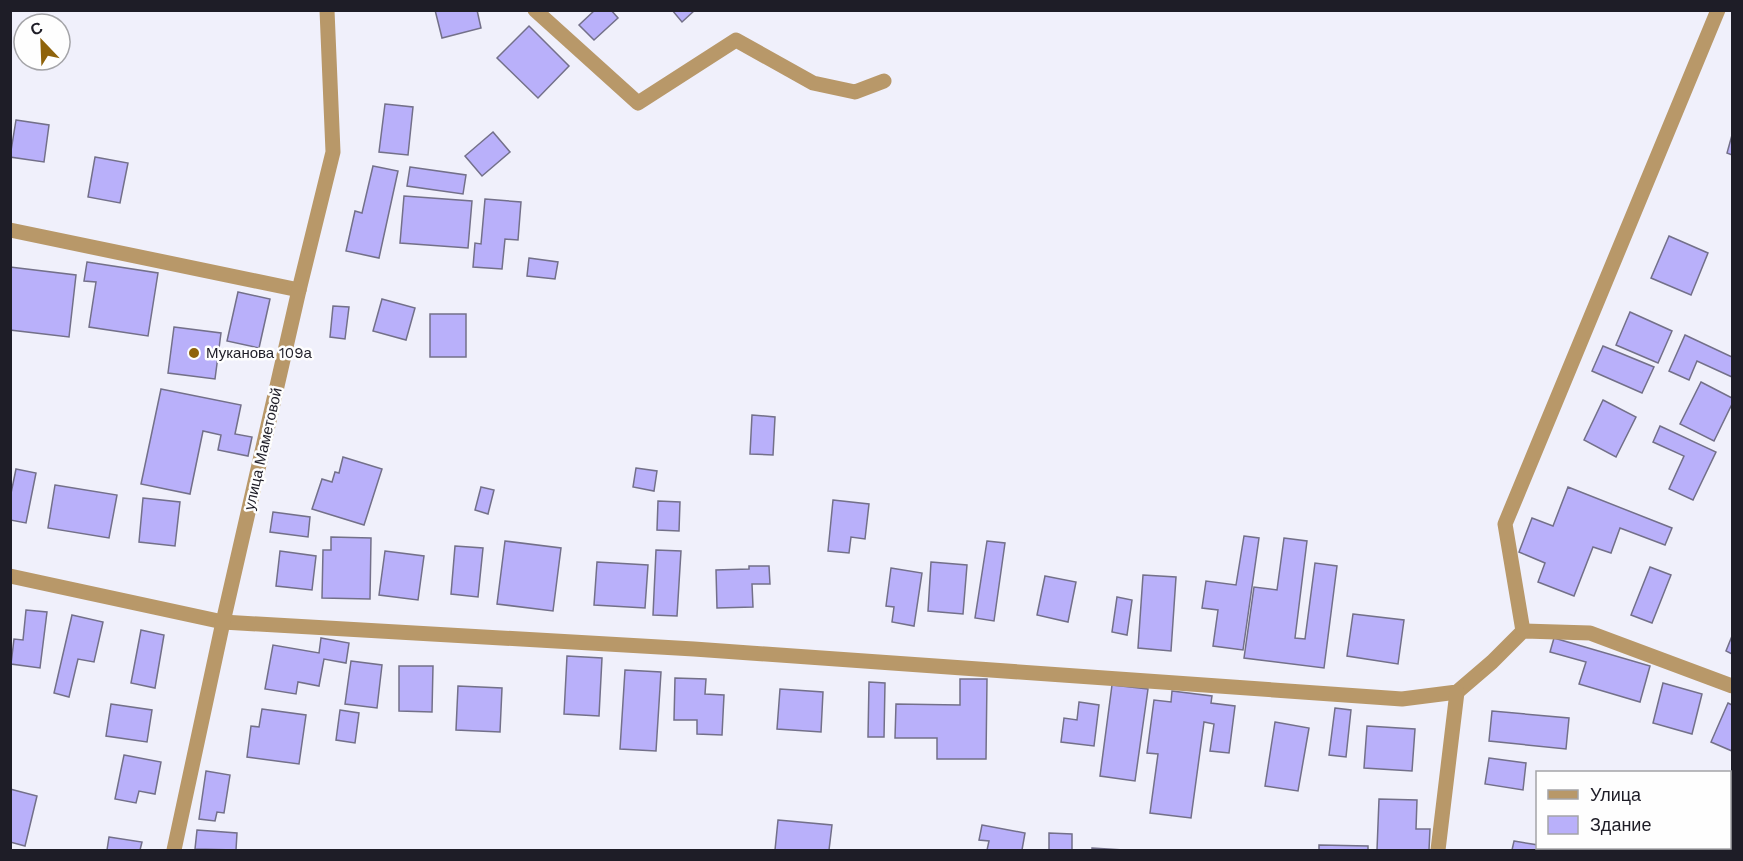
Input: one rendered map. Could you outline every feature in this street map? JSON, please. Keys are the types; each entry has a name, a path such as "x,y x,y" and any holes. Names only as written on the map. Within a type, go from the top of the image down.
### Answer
{"street":[{"name":"улица Маметовой","path":"174,850 223,622 333,152 327,10"},
{"path":"535,10 638,103 736,40 813,83 855,92 884,81"},
{"path":"1523,631 1505,524 1718,10"},
{"path":"10,230 299,290"},
{"path":"10,576 223,622 694,649 1402,699 1457,692 1523,631 1590,633 1732,686"},
{"path":"1438,850 1457,692"}],"building":[{"path":"435,10 477,10 481,28 442,38"},
{"path":"595,10 611,10 618,18 594,40 579,25"},
{"path":"672,10 695,10 682,22"},
{"path":"529,26 569,66 538,98 497,58"},
{"path":"385,104 413,107 408,155 379,152"},
{"path":"16,120 49,125 44,162 10,157"},
{"path":"493,132 510,152 482,176 465,156"},
{"path":"1732,135 1732,155 1727,153"},
{"path":"95,157 128,163 120,203 88,197"},
{"path":"373,166 398,171 379,258 346,251 355,211 362,213"},
{"path":"410,167 466,175 463,194 407,186"},
{"path":"404,196 472,201 468,248 400,243"},
{"path":"485,199 521,202 518,240 505,239 502,269 473,267 475,243 481,244"},
{"path":"1669,236 1708,253 1691,295 1651,278"},
{"path":"529,258 558,262 555,279 527,276"},
{"path":"87,262 158,273 148,336 89,327 96,282 84,281"},
{"path":"10,267 76,275 69,337 10,330"},
{"path":"238,292 270,299 259,348 227,341"},
{"path":"382,299 415,308 406,340 373,331"},
{"path":"333,306 349,307 345,339 330,337"},
{"path":"1630,312 1672,331 1658,363 1616,345"},
{"path":"430,314 466,314 466,357 430,357"},
{"name":"Муканова 109а","path":"174,327 221,333 215,379 168,373"},
{"path":"1685,335 1732,357 1732,377 1697,361 1689,380 1669,371"},
{"path":"1603,346 1654,367 1642,393 1592,371"},
{"path":"1701,382 1732,398 1732,404 1714,441 1680,424"},
{"path":"161,389 241,405 235,434 252,437 248,456 218,450 221,435 203,431 190,494 141,484"},
{"path":"1603,400 1636,417 1616,457 1584,440"},
{"path":"752,415 775,417 773,455 750,454"},
{"path":"1660,426 1716,452 1693,500 1669,489 1684,456 1653,442"},
{"path":"343,457 382,469 364,525 312,509 322,479 332,482 335,472 339,473"},
{"path":"636,468 657,471 654,491 633,487"},
{"path":"16,469 36,473 26,523 10,520 10,498"},
{"path":"55,485 117,495 109,538 48,528"},
{"path":"481,487 494,490 488,514 475,510"},
{"path":"1568,487 1672,528 1665,545 1620,528 1611,553 1593,547 1574,596 1538,582 1545,563 1519,552 1532,518 1553,526"},
{"path":"143,498 180,502 175,546 139,542"},
{"path":"833,500 869,504 865,539 851,537 849,553 828,551"},
{"path":"658,501 680,502 679,531 657,530"},
{"path":"273,512 310,517 308,537 270,532"},
{"path":"1244,536 1259,538 1243,650 1213,646 1218,610 1202,608 1206,581 1236,585"},
{"path":"331,537 371,538 370,599 322,598 323,550 331,550"},
{"path":"1284,538 1307,541 1295,638 1305,639 1315,563 1337,566 1324,668 1244,658 1254,587 1277,590"},
{"path":"505,541 561,548 553,611 497,604"},
{"path":"987,541 1005,543 994,621 975,618"},
{"path":"455,546 483,548 478,597 451,594"},
{"path":"656,550 681,551 677,616 653,615"},
{"path":"280,551 316,556 312,590 276,586"},
{"path":"385,551 424,556 418,600 379,595"},
{"path":"597,562 648,565 645,608 594,605"},
{"path":"931,562 967,565 963,614 928,611"},
{"path":"749,566 769,566 770,584 752,584 753,607 717,608 716,570 749,569"},
{"path":"1650,567 1671,575 1652,623 1631,615"},
{"path":"891,568 922,573 914,626 892,622 894,607 886,606"},
{"path":"1143,575 1176,577 1171,651 1138,648"},
{"path":"1045,576 1076,582 1068,622 1037,615"},
{"path":"1117,597 1132,600 1127,635 1112,632"},
{"path":"26,610 47,612 40,668 11,664 14,639 23,640"},
{"path":"1353,614 1404,620 1398,664 1347,656"},
{"path":"72,615 103,622 94,662 78,659 69,697 54,693"},
{"path":"141,630 164,635 155,688 131,683"},
{"path":"1732,636 1732,654 1726,651"},
{"path":"321,638 349,643 346,663 324,659 319,686 298,682 296,694 265,689 273,645 319,653"},
{"path":"1554,638 1650,666 1640,702 1579,684 1586,662 1550,652"},
{"path":"567,656 602,658 599,716 564,714"},
{"path":"351,661 382,665 377,708 345,704"},
{"path":"399,666 433,666 432,712 399,711"},
{"path":"625,670 661,672 656,751 620,749"},
{"path":"675,678 706,679 705,694 724,695 722,735 697,734 697,720 674,720"},
{"path":"960,679 987,679 986,759 937,759 937,738 895,738 896,704 960,705"},
{"path":"869,682 885,683 884,737 868,737"},
{"path":"1663,683 1702,694 1692,734 1653,723"},
{"path":"1112,685 1148,689 1135,781 1100,776"},
{"path":"458,686 502,688 500,732 456,730"},
{"path":"780,689 823,692 821,732 777,729"},
{"path":"1172,691 1212,696 1211,703 1235,706 1229,753 1210,751 1214,724 1204,722 1191,818 1150,813 1158,754 1147,753 1154,700 1171,702"},
{"path":"1079,702 1099,705 1094,746 1061,742 1064,718 1077,720"},
{"path":"1728,703 1732,705 1732,751 1711,742"},
{"path":"111,704 152,710 147,742 106,736"},
{"path":"1335,708 1351,710 1346,757 1329,755"},
{"path":"262,709 306,715 299,764 247,757 251,726 259,727"},
{"path":"340,710 359,713 355,743 336,740"},
{"path":"1492,711 1569,718 1566,749 1489,741"},
{"path":"1275,722 1309,728 1298,791 1265,786"},
{"path":"1367,726 1415,729 1412,771 1364,768"},
{"path":"124,755 161,762 155,794 139,791 136,803 115,799"},
{"path":"1489,758 1526,763 1523,790 1485,784"},
{"path":"206,771 230,775 224,813 217,812 215,821 199,819"},
{"path":"10,789 37,796 25,846 10,842"},
{"path":"1379,799 1417,800 1416,829 1430,829 1429,850 1377,850"},
{"path":"778,820 832,825 829,850 775,850"},
{"path":"982,825 1025,833 1022,850 987,850 989,841 979,840"},
{"path":"197,830 237,833 236,850 195,849"},
{"path":"1049,833 1072,834 1072,850 1049,850"},
{"path":"109,837 142,842 140,850 107,850"},
{"path":"1514,841 1536,845 1536,849 1558,849 1558,850 1512,850"},
{"path":"1319,845 1368,846 1368,850 1319,850"},
{"path":"1092,848 1124,850 1092,850"}],"place":[{"name":"Муканова 109а","path":"194,353"}]}
